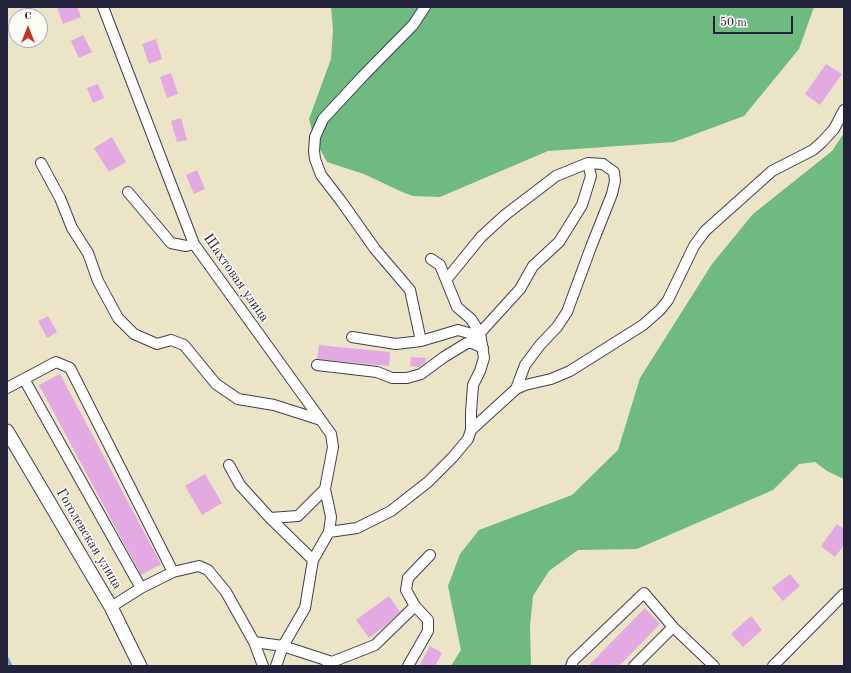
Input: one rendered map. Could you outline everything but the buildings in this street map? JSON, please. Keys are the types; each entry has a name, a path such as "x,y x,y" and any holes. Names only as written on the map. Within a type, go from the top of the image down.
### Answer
{"main road":[{"name":"Гоголевская улица","path":"7,431 111,607 140,666"}],"street":[{"name":"Шахтовая улица","path":"103,7 194,244 330,431 333,443 325,489 331,517 329,532"},
{"path":"420,341 410,290 375,250 321,175 315,160 314,151 315,138 323,119 362,76 413,25 425,7"},
{"path":"470,430 516,389 525,385 551,379 570,371 643,325 660,310 668,300 694,246 705,231 772,170 813,150 834,128 844,110"},
{"path":"41,163 60,198 72,228 88,253 101,287 118,318 134,334 157,344 171,340 184,345 216,384 238,398 274,406 321,420"},
{"path":"446,280 481,237 505,215 556,176 588,163 603,164 614,172 616,181 612,194 567,312 558,327 540,345 525,366 516,389"},
{"path":"480,333 520,289 533,266 559,242 582,205 591,176 588,163"},
{"path":"128,192 171,243 186,246 194,244"},
{"path":"276,666 283,646 305,608 313,560 329,532 357,528 390,511 428,482 452,458 468,439 473,385 480,371 484,358 480,333 470,319 457,307 440,265 431,259"},
{"path":"352,337 396,344 420,341 458,330 472,334 483,348"},
{"path":"317,365 377,372 392,378 407,378 420,374 467,343 472,343 483,348"},
{"path":"7,388 56,362 70,368 173,572"},
{"path":"24,379 141,588"},
{"path":"229,465 240,485 270,518 313,560"},
{"path":"270,518 298,516 325,489"},
{"path":"408,666 428,632 428,620 414,606 406,590 408,578 430,555"},
{"path":"111,607 141,588 173,572 199,566 208,570 226,592 254,642 263,666"},
{"path":"573,664 644,593 673,627 714,666"},
{"path":"773,666 844,594"},
{"path":"254,642 283,646 329,664 375,644 414,606"},
{"path":"634,666 673,627"}],"green space":[{"path":"331,7 814,7 799,49 744,116 674,142 548,151 440,197 413,196 364,174 327,162 314,138 309,119 331,59 333,30"},
{"path":"844,133 844,479 827,471 815,462 799,464 773,490 637,549 578,550 549,571 533,596 530,626 531,666 451,666 461,650 448,586 460,554 479,530 572,495 618,450 640,378 712,264 753,214 832,151"}],"waterway":[{"path":"7,658 11,666"}]}
